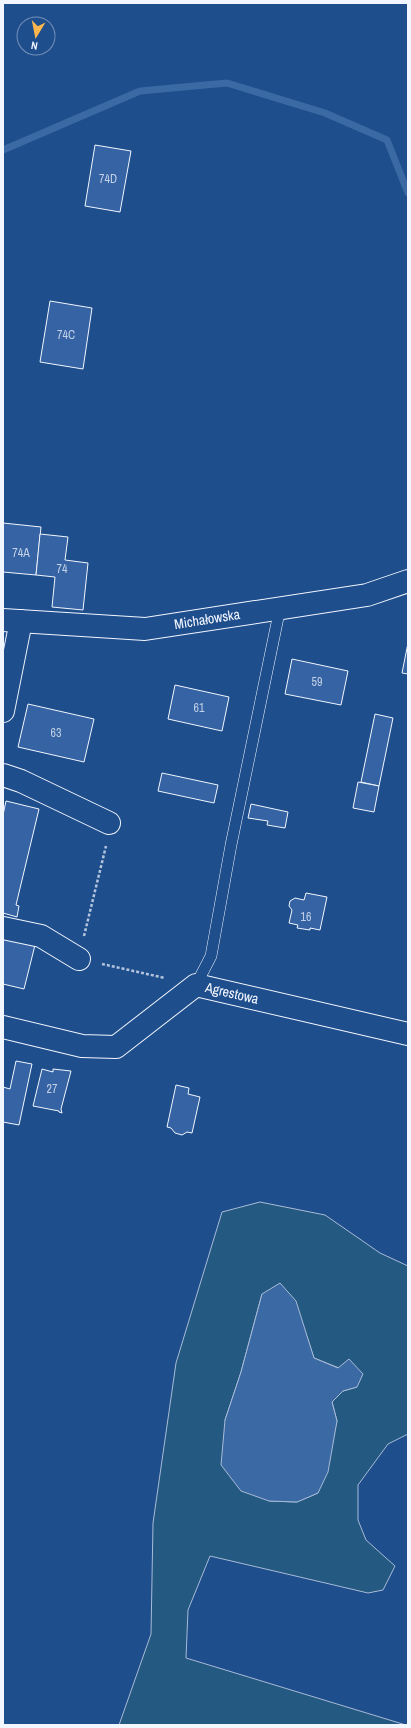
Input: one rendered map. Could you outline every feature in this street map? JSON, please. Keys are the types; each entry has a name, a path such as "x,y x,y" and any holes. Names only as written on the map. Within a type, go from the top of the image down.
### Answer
{"street":[{"name":"Michałowska","path":"12,621 145,628 367,595 408,581"},
{"path":"3,711 12,621"},
{"path":"3,775 21,781 109,823"},
{"path":"3,928 41,936 79,959"},
{"name":"Agrestowa","path":"3,1027 82,1046 116,1047 196,985 408,1034"}],"lane":[{"path":"196,985 211,956 231,845 280,608"}],"path":[{"path":"109,823 104,853 79,959 196,985"}],"shaded area":[{"path":"260,1202 325,1215 380,1253 408,1266 408,1434 388,1444 358,1485 358,1520 366,1540 395,1566 383,1590 368,1593 210,1556 188,1610 186,1658 406,1725 119,1725 151,1634 153,1523 176,1363 222,1212","holes":["262,1294 305,1331 314,1358 339,1368 357,1387 343,1391 332,1402 337,1421 318,1493 297,1502 269,1501 225,1420 241,1372"]},
{"path":"280,1283 296,1301 314,1358 338,1368 349,1359 363,1374 357,1387 343,1391 332,1402 337,1421 328,1472 318,1493 297,1502 269,1501 241,1491 221,1465 225,1420 241,1372 262,1294"}],"building":[{"path":"95,145 131,151 120,212 85,206"},
{"path":"50,301 92,308 83,369 40,362"},
{"path":"3,523 41,527 36,575 3,572"},
{"path":"40,534 68,537 65,560 88,563 83,610 52,607 55,577 36,575"},
{"path":"408,643 408,674 402,673"},
{"path":"292,659 348,671 341,705 285,694"},
{"path":"175,685 229,697 222,731 168,719"},
{"path":"28,704 94,719 84,762 18,747"},
{"path":"375,714 393,718 379,786 361,782"},
{"path":"162,773 218,785 214,803 158,791"},
{"path":"358,782 379,786 374,812 353,808"},
{"path":"6,801 39,809 16,905 19,906 17,917 3,913 3,815"},
{"path":"251,804 288,812 285,828 267,825 268,821 248,818"},
{"path":"306,893 327,897 320,930 297,928 298,925 289,923 292,910 289,906 290,901 295,898 304,900"},
{"path":"3,939 35,945 24,989 3,984"},
{"path":"16,1061 32,1064 19,1125 3,1122 3,1087 10,1089"},
{"path":"42,1069 53,1072 53,1069 71,1071 61,1109 62,1113 59,1111 33,1106"},
{"path":"176,1085 189,1088 188,1094 200,1097 192,1133 187,1132 182,1135 175,1133 171,1128 167,1127"}],"waterway":[{"path":"3,150 140,91 227,83 325,113 387,140 408,193"}]}
